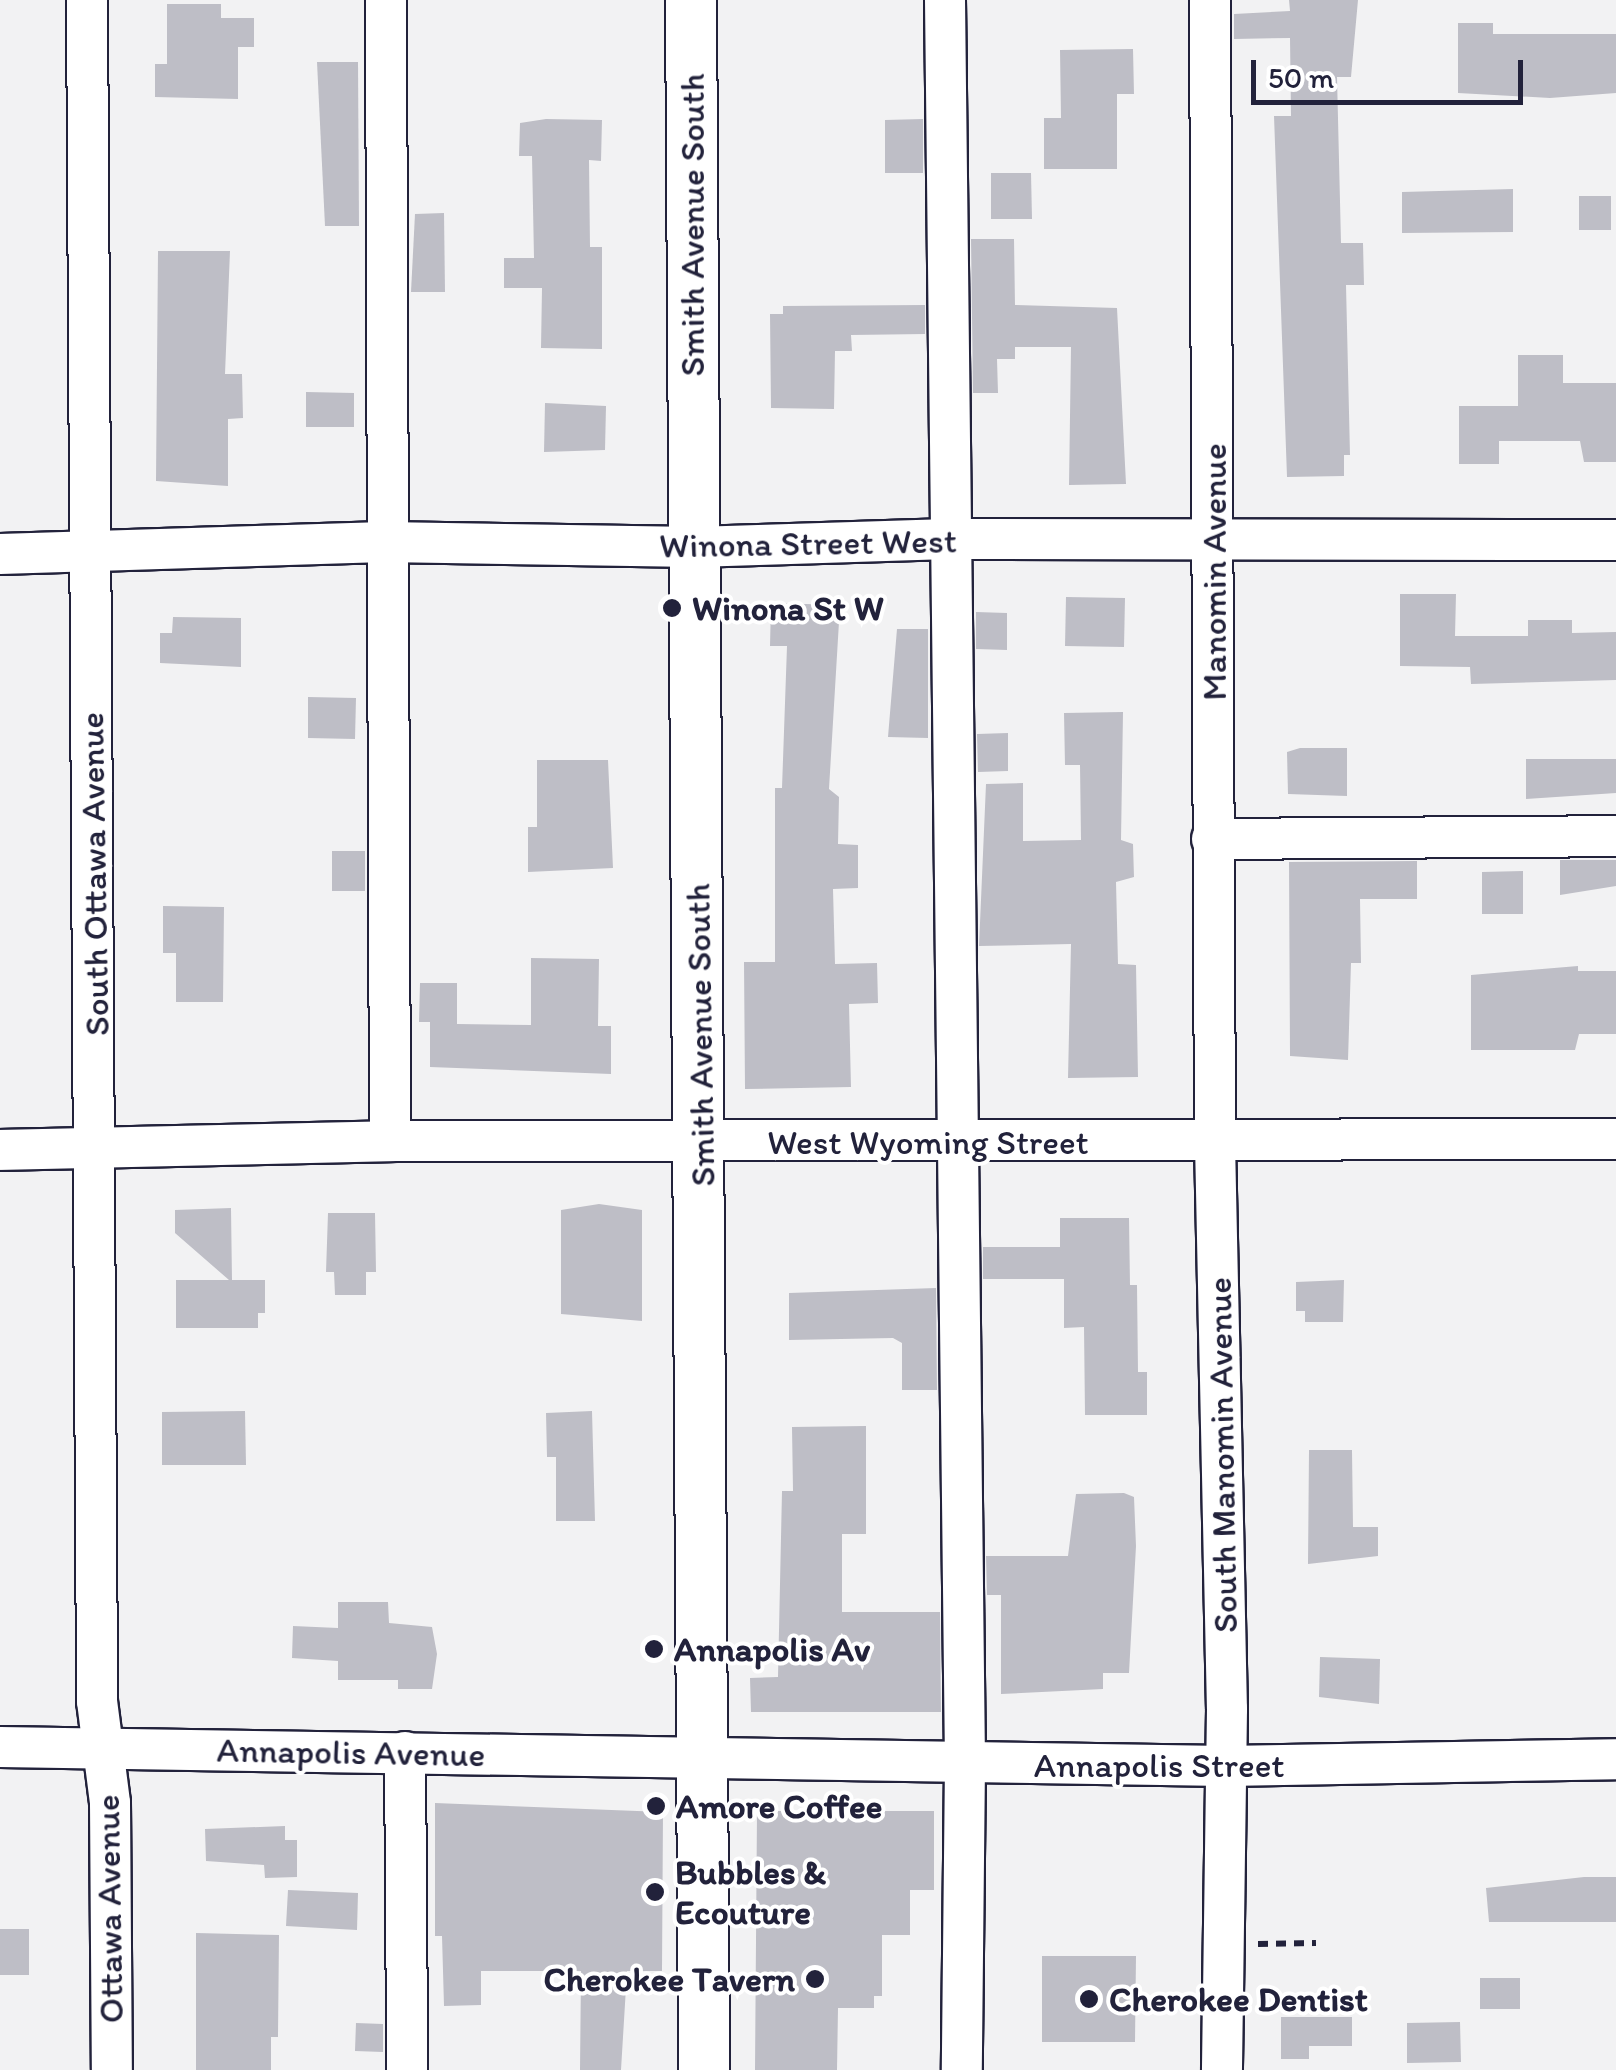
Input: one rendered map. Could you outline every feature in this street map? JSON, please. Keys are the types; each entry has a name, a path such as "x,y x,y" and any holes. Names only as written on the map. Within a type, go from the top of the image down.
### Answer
{"main road":[{"name":"Smith Avenue South","path":"691,0 702,1144 704,2070"}],"street":[{"name":"South Ottawa Avenue","path":"87,0 97,1701 103,1748"},
{"path":"386,0 384,542 390,1141"},
{"path":"945,0 965,1763 962,2070"},
{"name":"Manomin Avenue","path":"1210,0 1215,1143"},
{"name":"Winona Street West","path":"0,554 384,542 695,547 949,539 1616,540"},
{"path":"1212,839 1616,836"},
{"name":"West Wyoming Street","path":"0,1150 390,1141 702,1144 955,1137 1215,1143 1616,1138"},
{"name":"South Manomin Avenue","path":"1215,1143 1226,1766"},
{"name":"Annapolis Avenue","path":"0,1747 702,1757"},
{"name":"Ottawa Avenue","path":"103,1748 110,1804 112,2070"},
{"path":"405,1752 406,2070"},
{"name":"Annapolis Street","path":"702,1757 1435,1767 1616,1759"},
{"path":"1222,2070 1226,1766"}],"path":[{"path":"1250,1944 1316,1942"}],"building":[{"path":"1289,0 1358,0 1351,77 1337,77 1341,243 1363,243 1364,285 1346,285 1350,455 1344,455 1344,476 1287,477 1274,116 1291,116 1290,38 1234,39 1234,14 1290,11"},
{"path":"167,4 221,4 221,18 254,18 254,47 238,47 238,99 155,97 155,64 167,64"},
{"path":"1458,23 1493,23 1493,34 1616,34 1616,93 1550,98 1458,93"},
{"path":"1133,49 1134,94 1117,94 1117,169 1044,169 1044,118 1061,118 1060,50"},
{"path":"317,62 358,62 359,226 325,226"},
{"path":"546,119 602,120 601,161 589,160 590,247 602,247 602,349 541,348 542,288 504,288 504,258 534,258 532,156 519,156 520,123"},
{"path":"923,119 923,173 885,173 885,120"},
{"path":"991,173 1031,173 1032,219 991,219"},
{"path":"1513,189 1513,232 1402,233 1402,192"},
{"path":"1579,196 1611,196 1611,230 1579,230"},
{"path":"444,213 445,292 411,292 415,214"},
{"path":"971,239 1014,239 1015,305 1117,308 1126,484 1069,485 1071,347 1015,347 1015,359 997,359 998,393 973,393"},
{"path":"158,251 230,251 225,374 242,374 243,418 228,419 228,486 156,481"},
{"path":"925,305 925,334 851,335 852,351 835,351 834,409 771,408 770,314 783,314 783,306"},
{"path":"1518,355 1563,355 1563,383 1616,383 1616,462 1584,462 1580,441 1499,441 1499,464 1459,464 1459,406 1518,406"},
{"path":"306,392 354,393 354,427 306,427"},
{"path":"545,403 606,406 605,450 544,452"},
{"path":"1400,594 1456,594 1455,636 1528,636 1528,620 1572,620 1572,633 1616,632 1616,680 1471,684 1470,667 1400,666"},
{"path":"1066,597 1125,598 1124,647 1065,646"},
{"path":"771,603 840,605 829,789 839,797 838,844 858,845 858,888 833,889 835,964 877,963 878,1003 849,1004 851,1087 745,1089 744,962 775,962 775,788 782,788 787,646 770,646"},
{"path":"976,612 1007,613 1007,650 976,649"},
{"path":"173,617 241,618 241,667 160,663 160,633 172,633"},
{"path":"897,629 928,629 928,738 888,737"},
{"path":"308,697 356,698 355,739 308,738"},
{"path":"1123,712 1121,840 1133,844 1134,877 1116,882 1118,964 1136,965 1138,1077 1068,1078 1071,944 979,946 986,784 1023,783 1023,841 1081,840 1080,765 1065,765 1064,713"},
{"path":"1008,733 1008,771 978,772 977,734"},
{"path":"1300,748 1347,748 1347,796 1288,794 1287,752"},
{"path":"1526,759 1616,759 1616,793 1526,799"},
{"path":"537,760 608,760 613,868 528,872 528,827 537,827"},
{"path":"332,851 365,851 365,891 332,891"},
{"path":"1560,860 1616,860 1616,886 1560,895"},
{"path":"1417,861 1417,899 1360,899 1361,963 1351,963 1348,1060 1290,1056 1289,862"},
{"path":"1523,871 1523,914 1482,914 1482,872"},
{"path":"163,906 224,907 223,1002 176,1002 176,953 163,953"},
{"path":"531,958 599,959 598,1026 611,1026 611,1074 430,1067 430,1022 419,1022 420,983 457,983 457,1024 531,1025"},
{"path":"1578,966 1578,971 1616,971 1616,1034 1579,1034 1575,1050 1471,1050 1471,975"},
{"path":"599,1204 642,1210 642,1321 561,1314 561,1210"},
{"path":"231,1208 232,1280 265,1280 265,1313 258,1313 258,1328 176,1328 176,1280 229,1280 175,1233 175,1210"},
{"path":"328,1213 375,1213 376,1272 366,1272 366,1295 335,1295 334,1272 326,1272"},
{"path":"1060,1218 1129,1218 1130,1285 1137,1285 1138,1372 1147,1372 1147,1415 1085,1415 1084,1327 1064,1328 1064,1279 983,1279 983,1247 1060,1247"},
{"path":"1344,1280 1343,1322 1305,1322 1305,1311 1296,1311 1296,1282"},
{"path":"936,1288 937,1390 902,1390 902,1343 893,1338 789,1340 789,1293"},
{"path":"245,1411 246,1465 162,1465 162,1412"},
{"path":"592,1411 595,1521 556,1521 556,1457 547,1457 546,1413"},
{"path":"866,1426 866,1534 842,1534 842,1612 940,1612 941,1712 751,1712 750,1678 778,1677 782,1491 793,1491 792,1427"},
{"path":"1309,1450 1352,1450 1353,1527 1378,1527 1378,1556 1308,1564"},
{"path":"1124,1493 1134,1497 1136,1546 1129,1673 1103,1673 1103,1689 1001,1694 1001,1595 987,1595 986,1556 1068,1556 1076,1494"},
{"path":"338,1602 388,1602 389,1623 432,1627 437,1654 432,1689 398,1689 398,1680 338,1680 338,1661 292,1658 293,1626 338,1628"},
{"path":"1320,1657 1380,1659 1379,1704 1319,1697"},
{"path":"435,1803 663,1812 662,1971 627,1971 621,2070 580,2070 581,1971 481,1971 481,2005 444,2006 442,1936 435,1936"},
{"path":"757,1811 934,1811 934,1890 910,1890 910,1935 882,1935 882,1996 874,1996 874,2008 838,2008 837,2070 755,2070"},
{"path":"285,1826 285,1840 297,1840 297,1877 265,1878 264,1865 206,1861 205,1829"},
{"path":"1616,1877 1616,1922 1489,1922 1486,1888"},
{"path":"288,1890 358,1893 357,1930 286,1926"},
{"path":"0,1929 29,1929 29,1975 0,1975"},
{"path":"196,1933 279,1935 278,2037 271,2037 271,2070 196,2070"},
{"name":"Cherokee Dentist","path":"1042,1956 1136,1956 1135,2042 1042,2042"},
{"path":"1480,1978 1520,1978 1520,2009 1480,2009"},
{"path":"1281,2017 1352,2017 1352,2046 1309,2046 1309,2059 1281,2059"},
{"path":"1460,2022 1461,2062 1407,2063 1407,2023"},
{"path":"356,2023 383,2024 383,2052 355,2051"}],"place":[{"name":"Winona St W","path":"672,608"},
{"name":"Annapolis Av","path":"654,1649"},
{"name":"Amore Coffee","path":"656,1806"},
{"name":"Bubbles & Ecouture","path":"655,1892"},
{"name":"Cherokee Tavern","path":"815,1979"},
{"name":"Cherokee Dentist","path":"1089,1999"}]}
